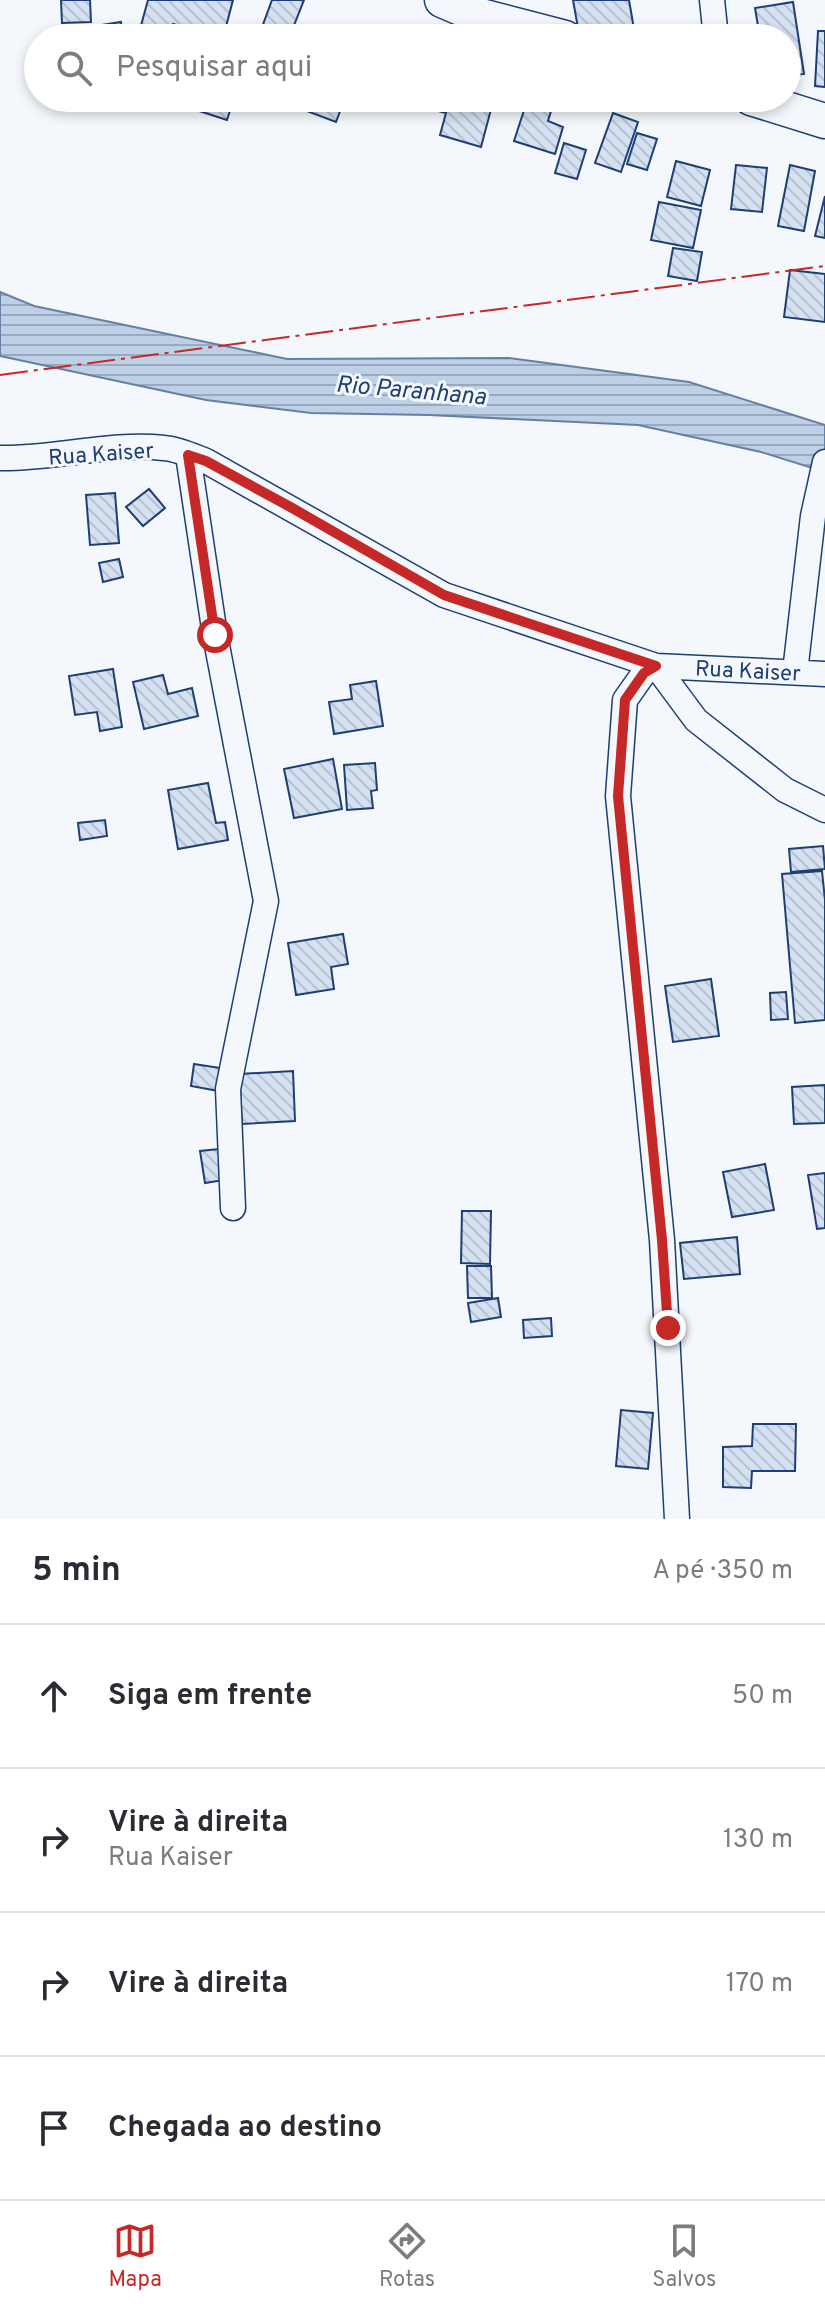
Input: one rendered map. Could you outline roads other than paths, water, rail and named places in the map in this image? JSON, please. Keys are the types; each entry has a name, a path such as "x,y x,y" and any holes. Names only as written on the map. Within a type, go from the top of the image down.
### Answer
{"street":[{"path":"442,0 523,24"},
{"path":"712,0 715,24"},
{"path":"796,112 825,121"},
{"name":"Rua Kaiser","path":"0,458 30,459 124,448 165,448 206,461 444,595 656,666 825,674"},
{"path":"188,455 215,635 266,901 228,1089 233,1208"},
{"path":"795,672 813,516 825,462"},
{"path":"677,1519 662,1240 618,796 625,700 644,673 656,666 696,720 785,790 825,810"}],"water":[{"name":"Rio Paranhana","path":"0,292 34,306 287,359 509,358 689,382 825,425 825,472 761,452 638,425 311,413 206,400 0,356"}]}
